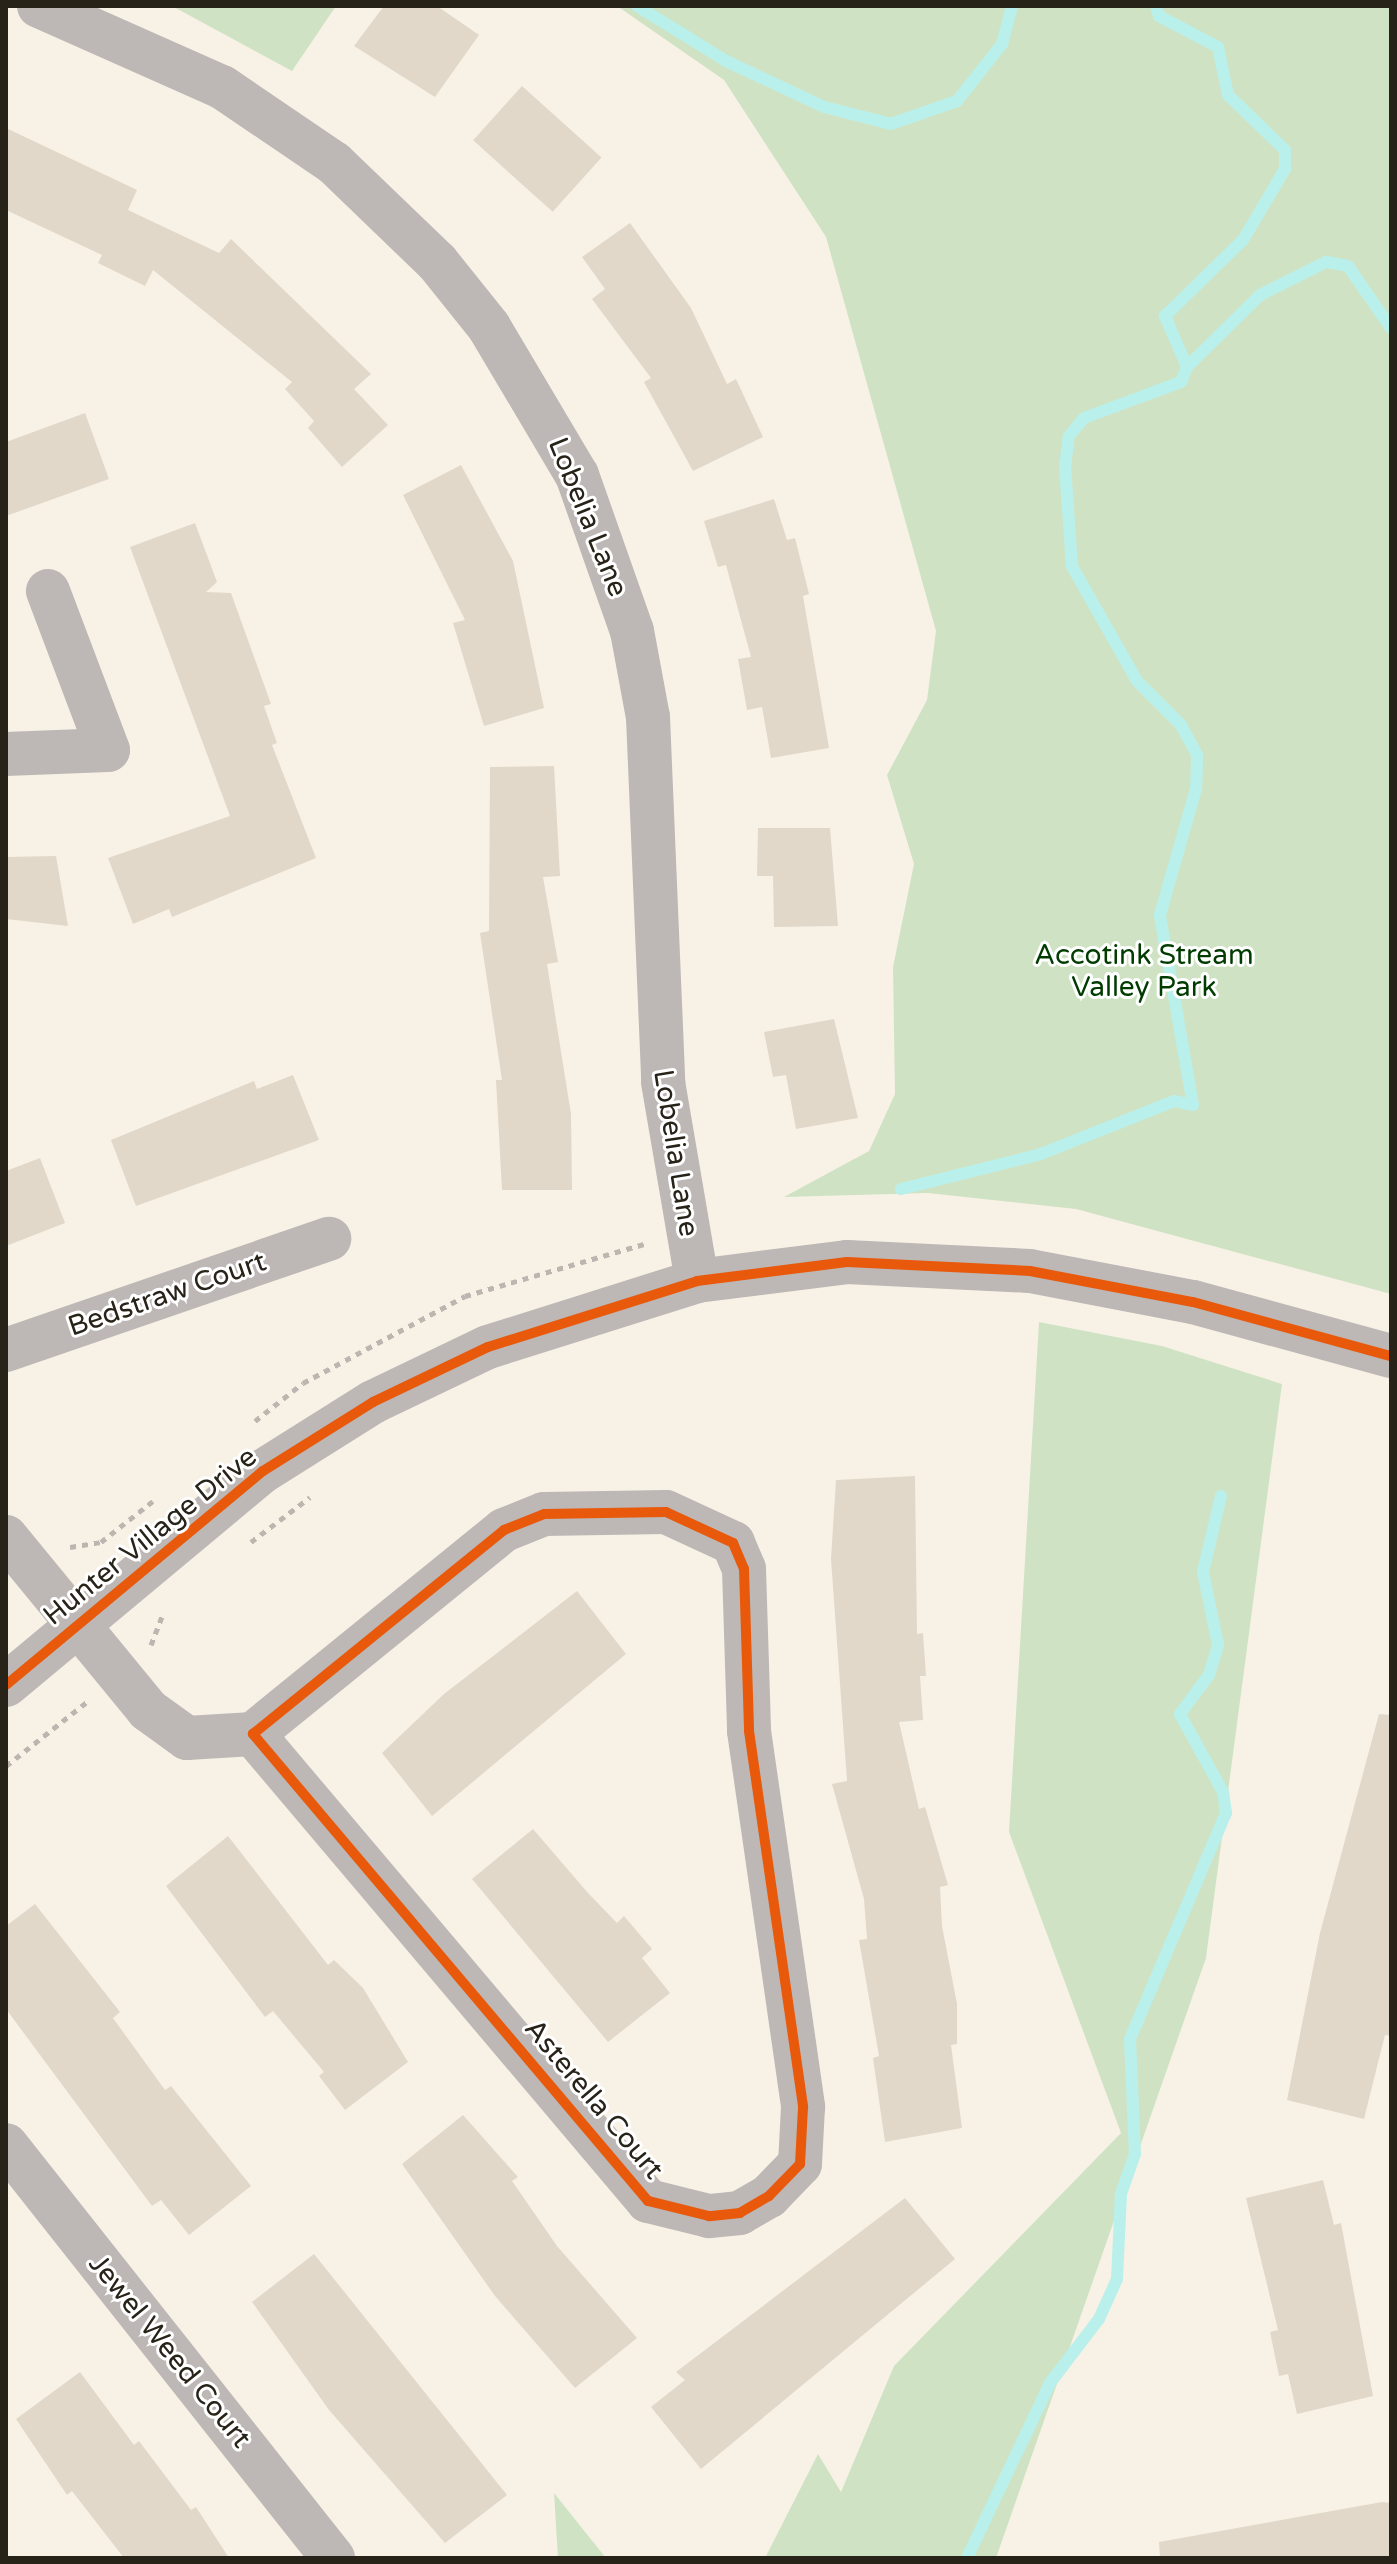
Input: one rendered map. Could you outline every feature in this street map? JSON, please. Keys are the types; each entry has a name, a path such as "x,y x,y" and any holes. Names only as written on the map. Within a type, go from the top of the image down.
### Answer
{"street":[{"name":"Lobelia Lane","path":"39,6 222,87 354,181 437,262 489,327 577,475 632,631 648,717 663,1082 697,1281"},
{"path":"6,754 108,750 48,591"},
{"name":"Bedstraw Court","path":"6,1350 329,1239"},
{"name":"Hunter Village Drive","path":"6,1685 263,1471 373,1402 488,1347 697,1281 847,1262 1030,1271 1193,1302 1391,1356"},
{"name":"Asterella Court","path":"666,1512 733,1543 744,1569 749,1731 803,2107 800,2164 740,2213 677,2213 648,2201 253,1734 504,1530 544,1514 666,1512"},
{"path":"6,1537 82,1623 148,1710 187,1738 253,1734"},
{"name":"Jewel Weed Court","path":"6,2145 333,2558"}],"path":[{"path":"240,1551 316,1492"},
{"path":"6,1766 148,1654 164,1609"}],"green space":[{"path":"172,6 336,6 292,71"},
{"name":"Accotink Stream Valley Park","path":"617,6 1391,6 1391,1294 1076,1209 928,1193 784,1197 869,1151 895,1094 893,967 914,864 887,775 927,700 936,631 826,237 724,80"},
{"path":"1039,1322 1162,1346 1282,1384 1206,1958 996,2558 765,2558 818,2454 841,2492 894,2366 1121,2133 1009,1832"},
{"path":"554,2493 606,2558 558,2558"}],"building":[{"path":"384,6 437,6 479,35 435,97 354,46"},
{"path":"522,86 602,158 553,212 473,140"},
{"path":"6,128 137,190 128,210 219,253 231,239 371,374 354,389 388,425 342,467 308,428 314,421 285,389 292,382 153,270 145,286 98,263 102,255 6,210"},
{"path":"630,223 691,308 727,384 736,379 763,437 693,471 644,382 651,378 592,299 605,289 582,257"},
{"path":"85,413 109,479 6,516 6,442"},
{"path":"461,465 513,561 544,708 484,726 453,623 465,620 403,495"},
{"path":"774,499 787,540 795,538 809,594 803,596 829,748 771,758 762,707 747,710 738,659 751,657 726,565 718,567 704,521"},
{"path":"195,523 217,582 206,592 231,593 271,704 264,706 277,743 272,745 316,858 172,917 169,909 133,924 108,858 230,816 130,547"},
{"path":"554,766 560,876 543,877 558,962 547,964 571,1114 572,1190 502,1190 496,1080 502,1080 480,933 489,931 490,767"},
{"path":"758,828 830,828 838,926 774,927 773,876 757,876"},
{"path":"56,856 68,926 6,919 6,857"},
{"path":"834,1019 858,1118 796,1129 786,1075 773,1077 764,1032"},
{"path":"293,1075 319,1140 136,1206 111,1140 254,1081 257,1089"},
{"path":"40,1158 65,1223 6,1246 6,1171"},
{"path":"915,1476 917,1634 923,1633 926,1676 920,1676 923,1720 899,1722 919,1809 925,1807 948,1885 940,1887 942,1926 957,2004 957,2044 951,2045 962,2128 885,2142 873,2058 879,2056 859,1940 867,1939 864,1899 832,1784 847,1781 831,1559 836,1480"},
{"path":"577,1591 626,1654 432,1816 382,1753 444,1694"},
{"path":"1379,1714 1391,1715 1391,2036 1385,2035 1364,2119 1287,2100 1320,1933"},
{"path":"533,1829 617,1923 624,1916 652,1949 642,1958 670,1993 608,2042 472,1879"},
{"path":"228,1836 328,1965 334,1960 363,1988 408,2062 345,2110 319,2076 324,2072 273,2011 265,2017 166,1886"},
{"path":"35,1904 120,2012 113,2018 165,2090 171,2086 251,2186 189,2235 161,2200 152,2206 6,2009 6,1926"},
{"path":"463,2115 518,2177 512,2181 557,2246 637,2338 575,2388 495,2296 402,2164"},
{"path":"1323,2180 1334,2225 1341,2223 1373,2396 1297,2414 1288,2374 1279,2376 1270,2332 1278,2330 1246,2198"},
{"path":"905,2198 955,2259 701,2469 651,2407 685,2380 676,2372"},
{"path":"314,2254 507,2495 445,2543 329,2410 252,2302"},
{"path":"80,2372 134,2445 139,2441 191,2510 196,2507 229,2558 124,2558 72,2491 67,2495 16,2419"},
{"path":"1382,2502 1391,2503 1391,2558 1160,2558 1159,2542"}],"waterway":[{"path":"637,6 726,61 824,107 891,124 957,101 1002,44 1012,6"},
{"path":"901,1189 1041,1154 1174,1101 1193,1105 1160,915 1196,789 1197,755 1181,725 1137,681 1072,566 1065,467 1069,436 1084,418 1181,382 1187,367 1165,316 1243,240 1285,169 1285,150 1228,95 1218,47 1159,16 1156,6"},
{"path":"1187,367 1260,295 1326,262 1348,266 1391,328"},
{"path":"967,2558 1050,2383 1099,2319 1117,2279 1121,2194 1135,2154 1130,2039 1226,1813 1223,1792 1180,1714 1209,1675 1218,1645 1203,1572 1221,1496"}],"cycle path":[{"path":"6,1685 263,1471 373,1402 488,1347 697,1281 847,1262 1030,1271 1193,1302 1391,1356"},
{"path":"666,1512 733,1543 744,1569 749,1731 803,2107 800,2164 769,2196 740,2213 709,2216 648,2201 253,1734 504,1530 544,1514 666,1512"}]}
